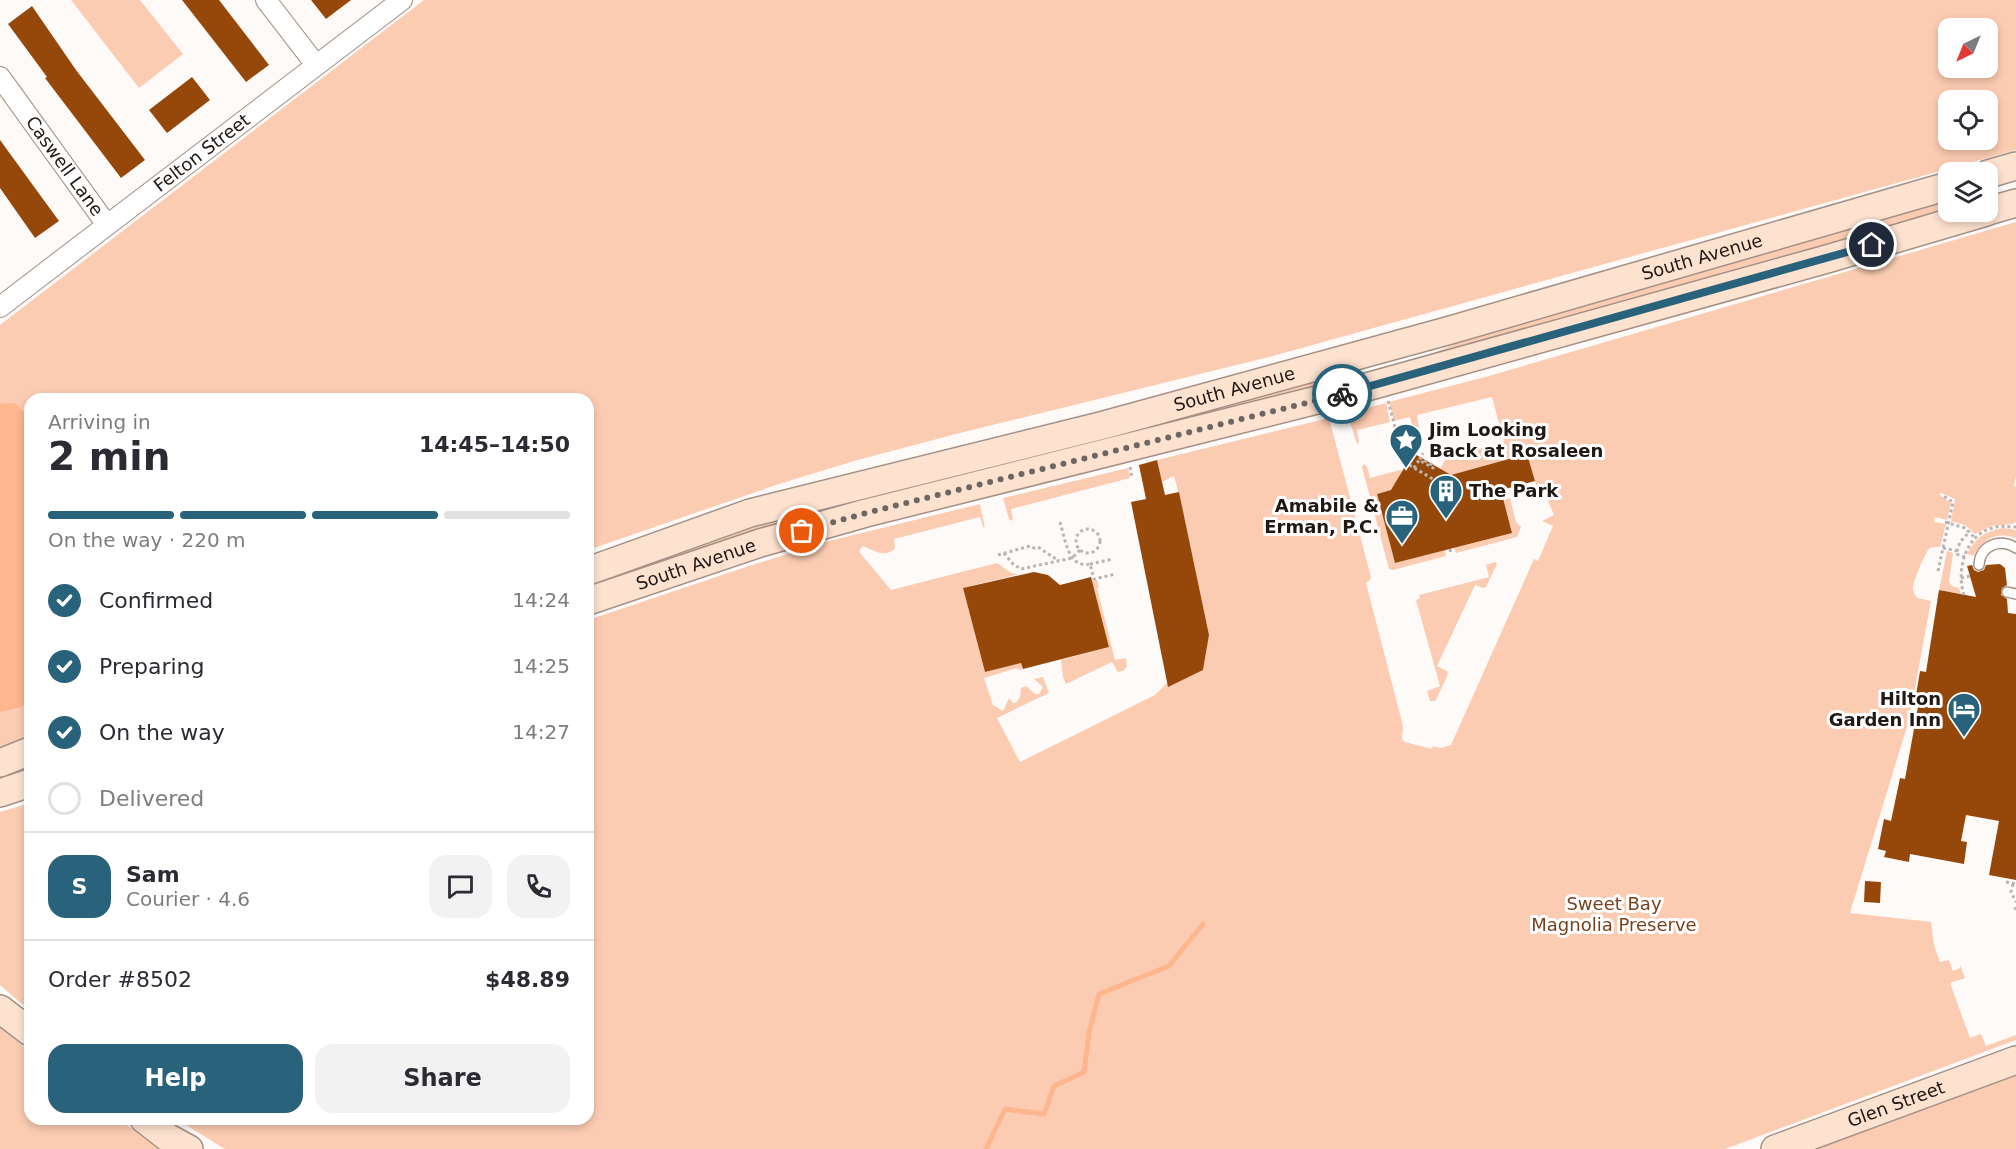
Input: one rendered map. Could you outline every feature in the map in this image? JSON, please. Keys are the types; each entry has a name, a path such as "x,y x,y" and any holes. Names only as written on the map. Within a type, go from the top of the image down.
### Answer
{"street":[{"path":"266,0 316,65"},
{"name":"Felton Street","path":"0,307 402,0"},
{"name":"Caswell Lane","path":"0,77 106,225"},
{"path":"1998,171 2016,166"},
{"name":"South Avenue","path":"594,569 750,513 1115,422 1470,325 1938,189"},
{"name":"South Avenue","path":"1998,208 2016,203"},
{"name":"South Avenue","path":"594,599 760,543 866,513 1345,393 1827,259 1950,222"},
{"path":"0,763 24,753"},
{"path":"0,793 24,785"},
{"path":"0,1009 24,1027"},
{"name":"Glen Street","path":"1775,1149 2016,1060"},
{"path":"152,1125 189,1149"}],"lane":[{"path":"1976,562 1990,545 2000,543 2011,545 2016,549"}],"path":[{"path":"1387,400 1400,446"},
{"path":"1414,468 1419,460 1433,468 1434,466 1420,458 1423,453"},
{"path":"1404,462 1433,479"},
{"path":"1129,466 1132,478"},
{"path":"1938,571 1953,501 1941,495"},
{"path":"1060,522 1072,558 1080,564 1113,559"},
{"path":"1947,522 1963,526 1975,538"},
{"path":"1084,530 1095,532 1100,542 1096,549 1089,553 1080,550 1076,542 1078,534 1084,530"},
{"path":"1970,531 1962,539 1956,554 1976,562"},
{"path":"998,555 1030,546 1038,547 1059,561"},
{"path":"1943,548 1957,551"},
{"path":"1450,549 1451,555"},
{"path":"1004,553 1013,564 1021,569 1072,558 1080,550"},
{"path":"1964,556 1961,578 1964,595"},
{"path":"1090,564 1094,579 1116,574"},
{"path":"1961,578 1970,576"},
{"path":"2006,882 2014,884 2011,892 2016,902"}],"green space":[{"path":"71,0 140,0 183,54 139,88"},
{"path":"424,0 2016,0 2016,150 1973,162 1938,162 1938,172 1269,357 854,461 779,484 594,548 594,393 24,393 24,739 0,747 0,325"},
{"path":"1938,201 1938,212 1481,346 1415,360 1473,337"},
{"name":"Sweet Bay Magnolia Preserve","path":"2016,222 2016,476 2014,485 2016,487 2016,522 1991,526 1975,534 1965,525 1951,521 1955,499 1939,494 1951,503 1947,520 1935,517 1934,522 1946,524 1940,547 1928,550 1913,586 1917,598 1931,601 1909,720 1850,913 1931,922 1934,945 1940,962 1949,960 1953,971 1960,968 1960,965 1965,978 1950,983 1970,1038 1981,1034 1986,1046 2016,1035 2016,1040 1725,1149 225,1149 186,1125 594,1125 594,618 825,542 980,504 985,528 980,517 894,539 895,548 888,553 879,553 863,546 860,553 891,590 997,563 1011,573 1019,574 963,588 985,672 1021,663 1023,669 1018,670 1017,668 984,678 993,705 1003,711 1009,698 1016,703 1020,697 1021,688 1026,686 1035,694 1039,694 1043,687 1034,679 1043,677 1049,693 997,718 1020,762 1155,695 1167,683 1169,686 1203,670 1209,635 1180,498 1174,476 1162,482 1157,460 1329,418 1371,577 1366,583 1403,726 1402,739 1405,742 1432,749 1433,746 1441,748 1451,745 1534,559 1538,561 1553,526 1542,521 1554,515 1544,491 1538,492 1527,454 1451,475 1440,469 1446,458 1504,442 1492,397 1417,415 1419,428 1417,430 1413,429 1410,417 1394,421 1389,402 1489,376"},
{"path":"1314,380 1316,388 1125,436 1121,434"},
{"path":"1386,403 1390,422 1357,430 1359,442 1357,444 1347,413"},
{"path":"1364,464 1370,478 1400,470 1420,482 1377,494 1395,563 1445,550 1446,556 1393,570 1389,569 1362,467"},
{"path":"1128,468 1130,478 1011,509 1013,519 1011,521 1009,519 1003,498"},
{"path":"970,471 970,473 594,586 594,575 791,509"},
{"path":"1510,498 1516,522 1521,527 1517,537 1456,553 1454,548 1512,533 1504,500"},
{"path":"2004,528 2016,530 2016,538 1996,536 1981,545 1974,556 1967,554 1982,536"},
{"path":"1947,551 1953,553 1949,582 1952,586 1959,588 1961,594 1939,590"},
{"path":"1495,562 1497,564 1486,587 1475,585 1437,666 1447,671 1448,674 1435,701 1430,701 1427,691 1440,686 1416,600 1420,598 1419,595 1489,577 1486,565"},
{"path":"1097,580 1115,660 1126,658 1127,666 1118,672 1112,662 1066,684 1061,660 1109,647 1092,581"},
{"path":"24,805 24,1006 0,985 0,812"},
{"path":"0,1027 24,1047 24,1125 126,1125 164,1149 0,1149"},
{"path":"2016,1073 2016,1149 1815,1149"}],"shaded area":[{"path":"15,403 24,413 24,706 0,712 0,404"}],"building":[{"path":"182,0 219,0 269,65 246,82"},
{"path":"311,0 351,0 326,19"},
{"path":"32,6 76,70 145,160 121,178 45,78 47,77 8,24"},
{"path":"192,77 210,100 167,133 149,110"},
{"path":"0,140 59,221 35,238 0,188"},
{"name":"The Park","path":"1413,453 1451,475 1527,454 1535,481 1501,490 1512,533 1395,563 1377,494 1391,490"},
{"path":"1157,460 1165,495 1179,492 1209,635 1203,670 1168,687 1131,502 1146,499 1139,465"},
{"name":"Hilton Garden Inn","path":"2000,564 2005,568 2007,585 2002,588 2001,595 2007,599 2008,613 2016,614 2016,880 1989,875 1999,821 1966,815 1961,841 1967,842 1964,864 1910,854 1909,862 1884,857 1886,851 1878,849 1884,819 1891,821 1900,778 1905,779 1919,701 1915,701 1920,671 1926,672 1939,590 1976,597 1967,566 1972,565 1978,572 1984,570 1986,565"},
{"path":"1034,572 1048,575 1060,585 1091,577 1109,647 1023,669 1021,663 985,672 963,588"},
{"path":"1865,881 1881,882 1880,903 1864,902"}],"waterway":[{"path":"986,1149 1005,1109 1044,1114 1054,1086 1084,1072 1089,1033 1099,994 1169,966 1203,924"}],"way so far":[{"path":"802,531 1342,394"}],"place":[{"name":"Jim Looking Back at Rosaleen","path":"1406,469"},
{"name":"The Park","path":"1446,520"},
{"name":"Amabile & Erman, P.C.","path":"1402,545"},
{"name":"Hilton Garden Inn","path":"1964,738"}],"route":[{"path":"1342,394 1872,245"}]}
